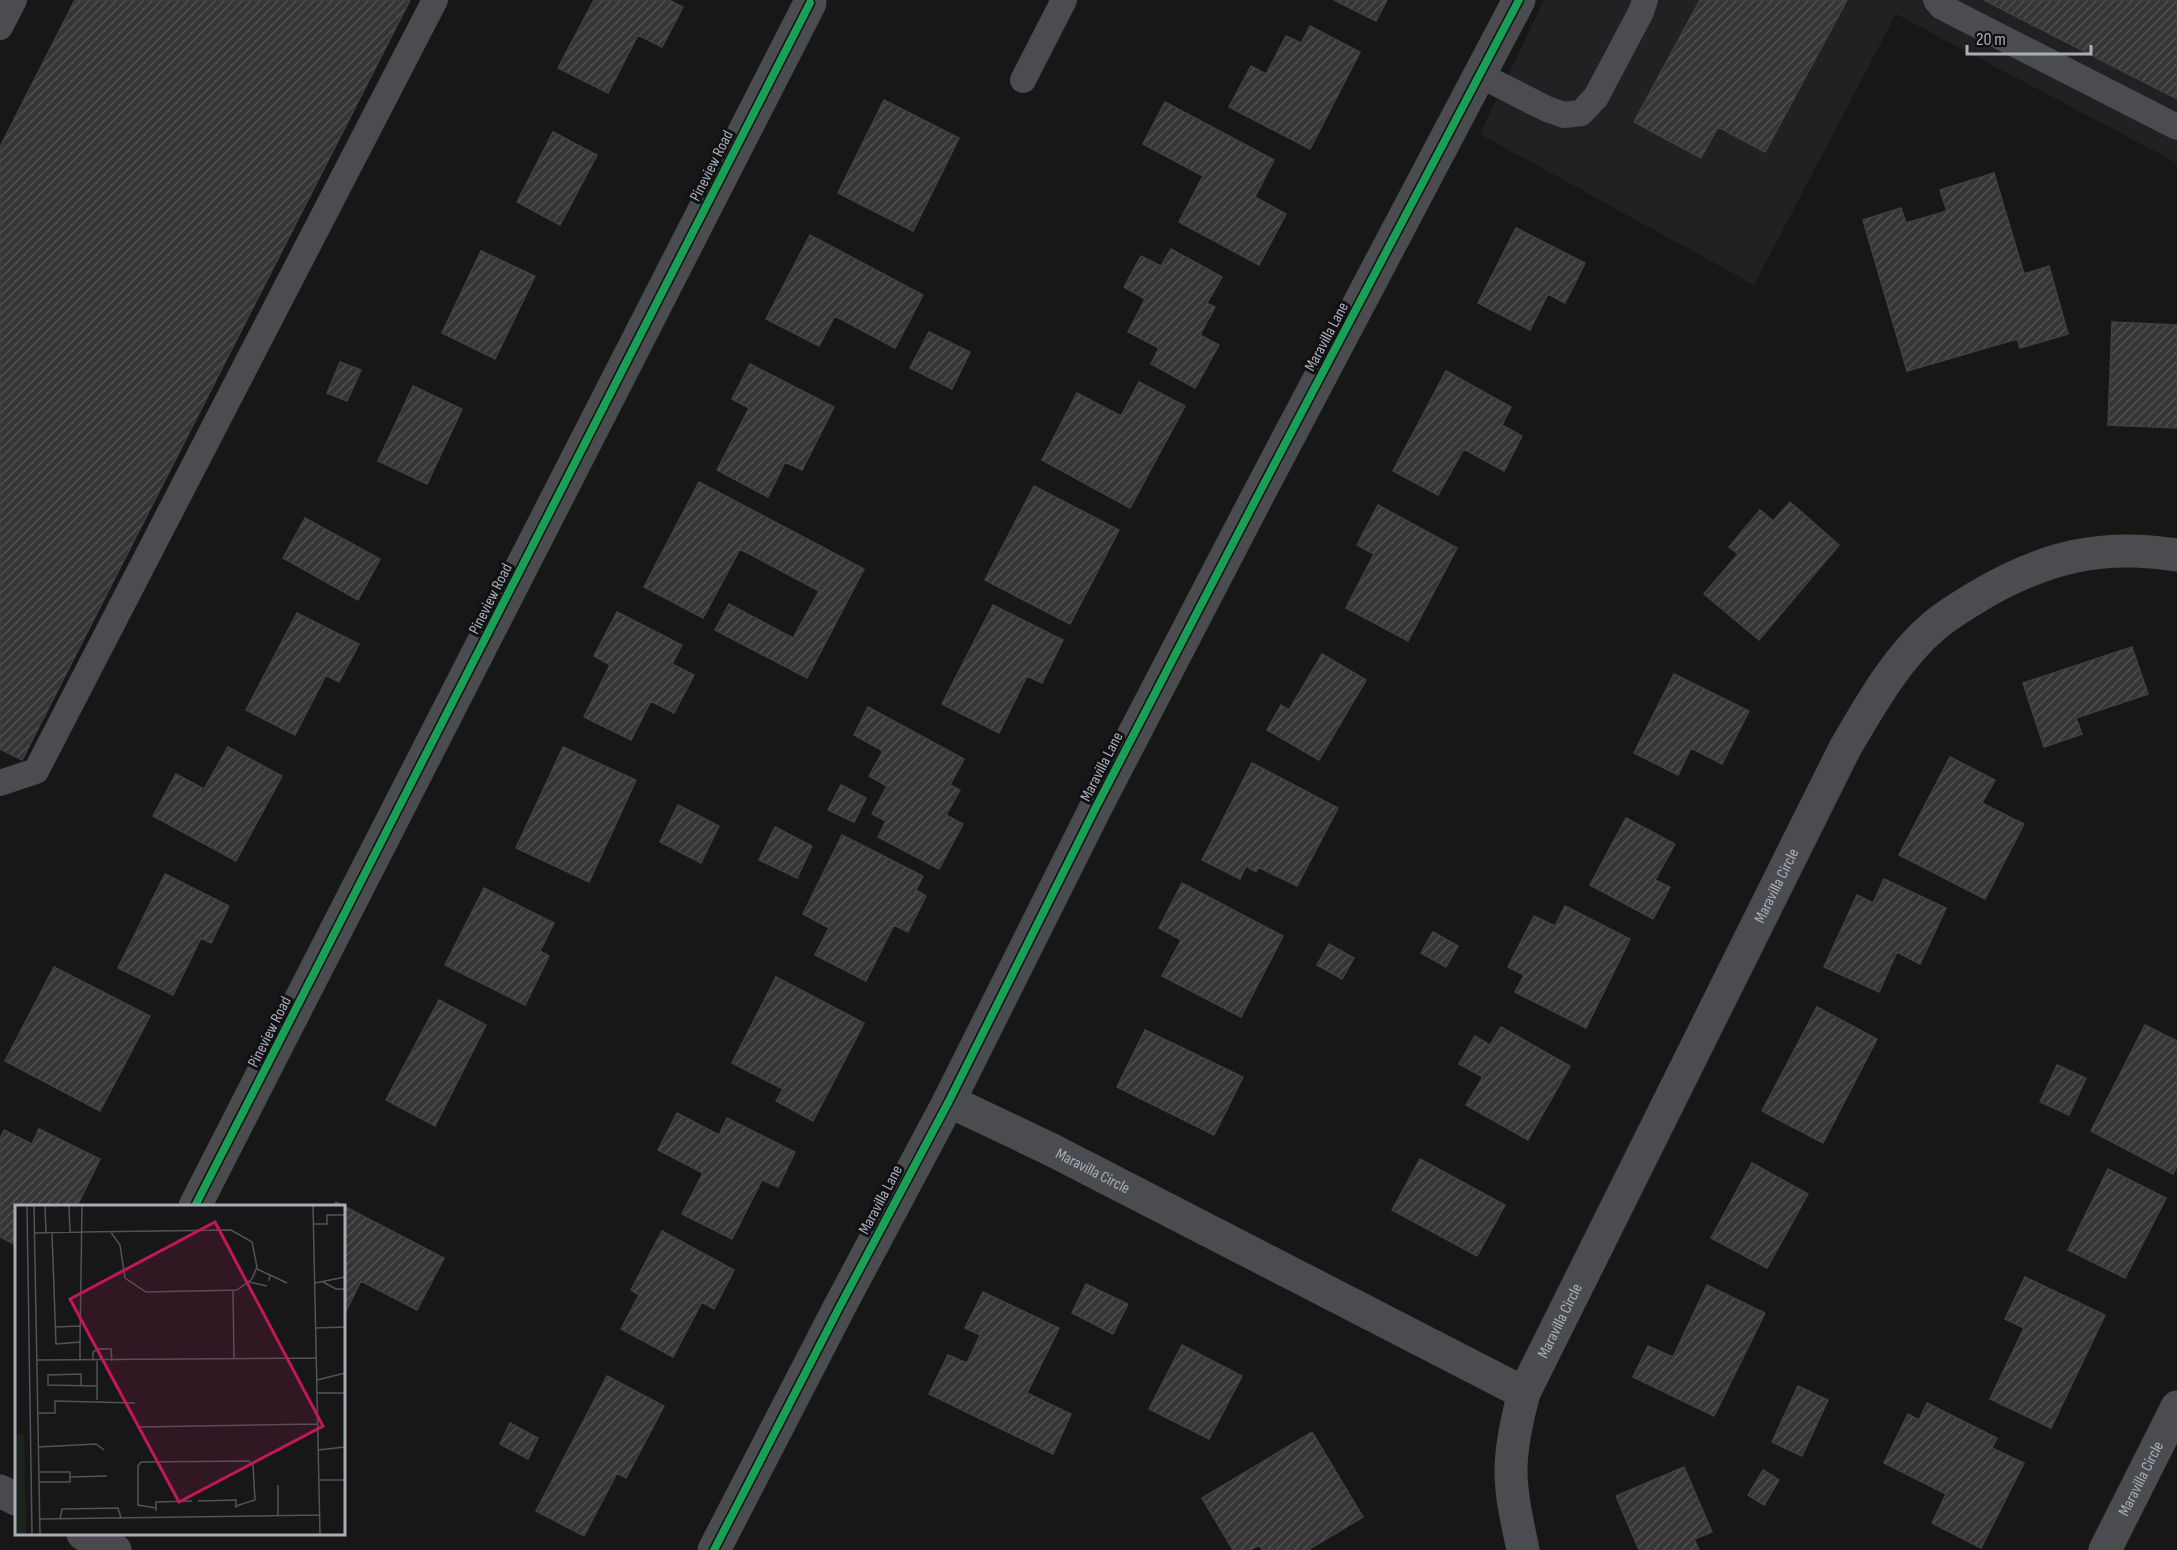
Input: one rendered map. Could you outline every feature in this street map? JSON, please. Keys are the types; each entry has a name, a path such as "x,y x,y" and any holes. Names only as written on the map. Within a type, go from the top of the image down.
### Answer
{"street":[{"name":"Maravilla Lane","path":"714,1550 949,1101 1095,809 1519,0"},
{"name":"Pineview Road","path":"196,1205 810,3"},
{"name":"Maravilla Circle","path":"1523,1550 1511,1472 1514,1430 1524,1393 1845,748 1872,703 1903,660 1933,627 1963,605 2002,582 2038,565 2080,555 2117,550 2147,550 2177,555"},
{"name":"Maravilla Circle","path":"949,1101 1052,1150 1524,1393"},
{"name":"Maravilla Circle","path":"2105,1550 2177,1407"},
{"path":"0,1491 15,1498"},
{"path":"87,1535 115,1550"}],"lane":[{"path":"0,27 14,0"},
{"path":"0,783 36,771 435,0"},
{"path":"1023,80 1064,0"},
{"path":"1480,75 1547,109 1564,115 1581,112 1596,97 1641,12 1645,0"},
{"path":"1936,0 1942,7 2177,127"}],"shaded area":[{"path":"1544,0 2177,0 2177,163 1896,14 1754,285 1480,134"}],"building":[{"path":"75,0 410,0 22,760 0,749 0,147"},
{"path":"594,0 669,0 683,7 662,47 638,35 608,93 558,68"},
{"path":"1334,0 1387,0 1376,21"},
{"path":"1700,0 1847,0 1765,152 1718,127 1701,158 1634,122"},
{"path":"1984,0 2177,0 2177,99"},
{"path":"1310,26 1360,52 1310,149 1229,107 1251,66 1266,74 1286,36 1301,43"},
{"path":"884,100 959,138 913,231 838,193"},
{"path":"1165,102 1274,160 1255,197 1286,214 1259,265 1179,222 1203,176 1143,144"},
{"path":"553,132 597,155 560,225 517,202"},
{"path":"1994,173 2024,274 2049,266 2068,334 2020,348 2017,339 1907,371 1863,220 1901,208 1906,223 1947,211 1940,190"},
{"path":"1516,228 1585,263 1565,303 1548,294 1530,330 1478,303"},
{"path":"810,235 923,295 895,348 835,316 819,346 766,319"},
{"path":"1171,249 1222,277 1207,303 1215,307 1200,335 1219,345 1195,388 1151,364 1159,348 1128,332 1145,299 1124,287 1141,256 1161,266"},
{"path":"481,251 535,276 495,359 442,333"},
{"path":"2112,322 2177,325 2177,428 2108,425"},
{"path":"929,332 970,352 952,389 910,368"},
{"path":"340,362 361,370 347,401 327,393"},
{"path":"750,364 834,407 802,470 785,462 768,497 717,470 749,408 732,399"},
{"path":"1446,371 1511,407 1502,425 1522,436 1504,471 1464,449 1438,495 1393,471"},
{"path":"1139,382 1185,406 1130,508 1042,460 1077,393 1121,416"},
{"path":"413,386 462,409 427,484 378,461"},
{"path":"699,482 864,569 807,678 715,630 729,604 793,638 819,591 740,549 703,618 644,587"},
{"path":"1034,486 1119,530 1070,624 985,580"},
{"path":"1790,502 1839,545 1759,640 1704,594 1738,554 1729,547 1760,510 1773,521"},
{"path":"1378,505 1457,548 1408,641 1346,608 1374,554 1357,545"},
{"path":"305,518 380,559 358,600 283,558"},
{"path":"993,605 1063,640 1042,683 1027,676 999,733 942,704"},
{"path":"617,612 682,645 672,664 694,675 674,713 651,701 631,740 584,717 610,665 594,656"},
{"path":"297,613 359,644 339,682 326,675 295,735 246,710"},
{"path":"2132,647 2148,694 2076,718 2082,734 2044,747 2023,683"},
{"path":"1322,654 1366,680 1319,760 1267,730 1281,705 1289,710"},
{"path":"1674,674 1749,711 1722,764 1691,748 1678,775 1634,753"},
{"path":"868,707 964,759 950,785 960,790 946,815 963,824 939,869 878,837 886,821 872,814 887,786 869,776 883,751 854,735"},
{"path":"228,747 282,776 236,861 153,816 176,774 204,789"},
{"path":"563,747 636,780 589,882 516,848"},
{"path":"1950,757 1995,780 1982,803 2024,824 1985,899 1899,855"},
{"path":"1252,763 1338,808 1297,886 1258,867 1256,872 1246,866 1240,879 1202,860"},
{"path":"841,785 866,798 854,822 828,810"},
{"path":"678,805 719,826 701,863 660,842"},
{"path":"1626,818 1675,844 1655,880 1670,887 1653,919 1590,885"},
{"path":"775,827 812,846 797,878 759,860"},
{"path":"842,835 923,876 916,890 926,896 908,932 894,925 866,981 815,955 829,928 803,914"},
{"path":"165,874 229,906 211,943 201,938 173,995 118,968"},
{"path":"1884,879 1946,908 1920,964 1897,952 1879,992 1824,967 1857,895 1873,903"},
{"path":"1182,883 1283,936 1241,1017 1162,976 1181,940 1159,928"},
{"path":"484,888 554,923 540,951 549,956 525,1005 445,965"},
{"path":"1565,906 1630,939 1586,1028 1515,992 1524,975 1508,967 1534,916 1555,926"},
{"path":"1433,932 1458,946 1446,967 1421,953"},
{"path":"1329,944 1354,958 1342,979 1317,965"},
{"path":"54,967 150,1016 100,1111 5,1061"},
{"path":"776,977 864,1023 813,1121 776,1101 783,1089 732,1063"},
{"path":"439,1000 486,1025 435,1126 386,1100"},
{"path":"1817,1007 1877,1039 1823,1143 1762,1111"},
{"path":"2145,1025 2177,1041 2177,1166 2173,1174 2091,1131"},
{"path":"1501,1027 1570,1066 1528,1140 1466,1105 1483,1077 1459,1064 1475,1036 1490,1045"},
{"path":"1145,1030 1243,1077 1214,1135 1117,1087"},
{"path":"2057,1065 2086,1078 2069,1115 2040,1102"},
{"path":"677,1113 719,1135 727,1118 795,1152 778,1187 762,1180 732,1239 682,1214 703,1173 658,1150"},
{"path":"39,1129 100,1159 77,1205 15,1205 15,1244 0,1237 0,1139 4,1130 32,1144"},
{"path":"1420,1159 1505,1205 1477,1256 1392,1210"},
{"path":"1752,1163 1808,1194 1767,1268 1711,1238"},
{"path":"2108,1169 2166,1198 2125,1278 2068,1250"},
{"path":"345,1207 444,1258 417,1310 361,1281 345,1313"},
{"path":"662,1231 734,1270 714,1309 702,1302 673,1357 621,1329 639,1295 631,1290"},
{"path":"2025,1277 2105,1315 2051,1428 1990,1399 2024,1328 2005,1319"},
{"path":"1086,1284 1128,1304 1113,1334 1072,1313"},
{"path":"1707,1285 1765,1313 1714,1416 1633,1377 1648,1346 1673,1357"},
{"path":"983,1292 1059,1328 1027,1393 1071,1414 1053,1454 929,1394 948,1355 967,1363 980,1335 965,1328"},
{"path":"1182,1345 1242,1376 1209,1439 1149,1409"},
{"path":"607,1376 664,1406 626,1478 617,1473 584,1536 536,1511"},
{"path":"1798,1386 1828,1400 1802,1456 1772,1442"},
{"path":"1927,1403 1997,1438 1992,1448 2024,1463 1981,1548 1932,1523 1946,1494 1884,1463 1908,1414 1919,1420"},
{"path":"510,1423 538,1438 528,1459 500,1444"},
{"path":"1312,1432 1363,1517 1308,1550 1262,1550 1259,1545 1250,1550 1233,1550 1202,1498"},
{"path":"1684,1467 1712,1532 1694,1539 1699,1550 1639,1550 1616,1496"},
{"path":"1763,1470 1779,1480 1764,1505 1748,1495"}],"cycle path":[{"path":"714,1550 949,1101 1095,809 1519,0"},
{"path":"196,1205 810,3"}]}
